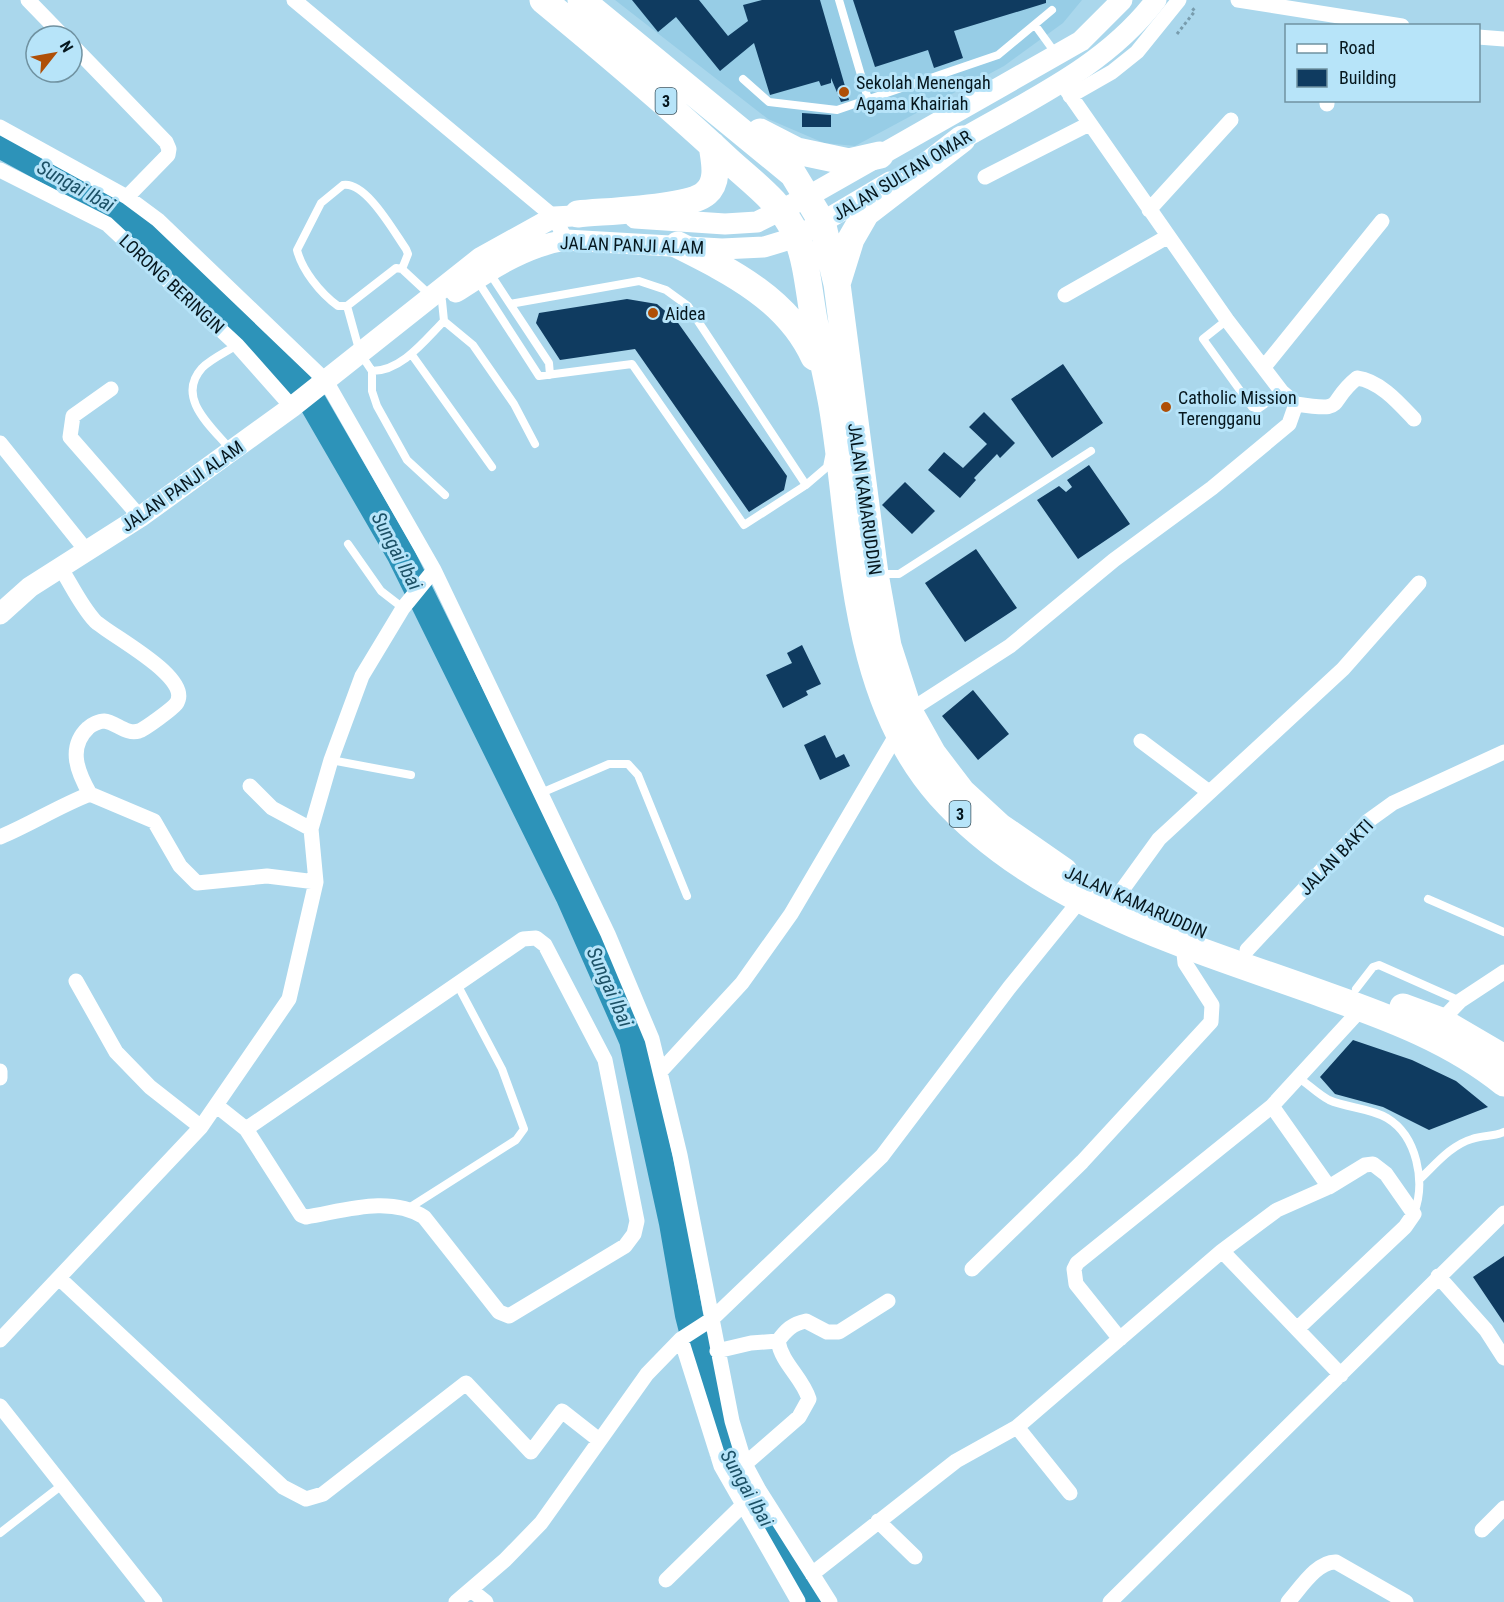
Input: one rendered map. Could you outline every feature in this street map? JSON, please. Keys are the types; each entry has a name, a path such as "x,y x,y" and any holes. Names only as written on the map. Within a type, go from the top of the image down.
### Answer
{"highway":[{"name":"3","path":"543,0 670,105 782,210 797,237"},
{"name":"3","path":"580,0 793,174 807,197"},
{"path":"668,72 775,141 797,151 849,162 880,155"},
{"path":"837,284 851,239 866,213 962,139"},
{"path":"566,216 690,202 708,193 716,172 712,145"},
{"name":"JALAN KAMARUDDIN","path":"807,197 822,222 837,284 875,574 903,722 933,754 962,792 999,826 1057,867 1117,897 1359,999 1488,1070 1504,1083"},
{"name":"JALAN KAMARUDDIN","path":"797,237 832,406 851,550 870,655 940,795 974,828 1013,860 1081,899 1183,944 1359,999 1441,1021 1504,1058"},
{"path":"678,245 763,292 797,327 813,354 832,406"}],"main road":[{"name":"JALAN SULTAN OMAR","path":"807,197 1081,41 1122,0"},
{"name":"JALAN SULTAN OMAR","path":"822,222 962,139 1065,89 1127,34 1156,0"},
{"name":"JALAN PANJI ALAM","path":"0,614 30,587 140,518 232,452 292,408 360,353 439,306 478,269 566,216 725,224 757,222 807,197"},
{"name":"JALAN PANJI ALAM","path":"478,269 536,247 567,240 722,249 764,247 797,237 822,222"}],"street":[{"path":"28,0 51,24"},
{"path":"294,0 566,216 567,240"},
{"path":"1179,0 1137,52 1112,72 1065,89 1167,237 1282,392 1296,404 1326,409 1335,406 1357,378 1365,379 1395,398 1414,419"},
{"path":"1238,0 1338,21 1376,24"},
{"path":"1480,37 1504,39"},
{"path":"84,57 166,142 170,149 168,155 127,197"},
{"path":"1149,210 1231,120"},
{"path":"985,177 1089,124"},
{"path":"0,127 127,197 158,220 326,381 434,570 608,934 652,1039 680,1155 732,1421 745,1464 758,1490 830,1602"},
{"name":"LORONG BERINGIN","path":"0,170 107,224 237,345 292,408"},
{"path":"1264,368 1382,221"},
{"path":"1065,295 1167,237"},
{"path":"111,389 73,416 70,437 140,518"},
{"path":"660,1072 742,983 791,914 903,722 1010,646 1114,560 1212,488 1289,424 1296,404"},
{"path":"0,443 86,550"},
{"path":"60,567 94,619 152,660 177,688 179,696 176,704 139,731 130,731 104,721 90,725 79,737 76,753 79,774 90,794 154,821 180,866 197,883 267,876 316,882"},
{"path":"0,1340 201,1127 289,999 316,882 311,829 331,760 362,676 404,607 434,570"},
{"path":"1117,897 1159,839 1343,669 1419,583"},
{"path":"1142,741 1209,792"},
{"name":"JALAN BAKTI","path":"1247,950 1368,821 1393,804 1504,752"},
{"path":"250,786 273,808 311,829"},
{"path":"0,837 35,823 66,803 90,794"},
{"path":"456,1602 541,1523 594,1436 647,1374 682,1339 711,1319 882,1156 1009,988 1081,899"},
{"path":"217,1106 246,1129 301,1215 306,1217 385,1204 410,1208 424,1217 499,1312 509,1316 516,1314 625,1246 634,1234 637,1221 605,1060 545,945 536,938 523,939 246,1129"},
{"path":"972,1269 1082,1162 1211,1022 1212,1005 1185,963 1183,944"},
{"path":"1441,1021 1461,1001 1504,972"},
{"path":"76,981 116,1052 150,1088 201,1127"},
{"path":"1120,1339 1076,1284 1074,1269 1077,1263 1272,1106 1299,1078 1359,999"},
{"path":"0,1071 0,1078"},
{"path":"1272,1106 1329,1187"},
{"path":"682,1339 721,1466 798,1601 816,1580 878,1521 956,1461 1017,1427 1222,1251 1277,1210 1373,1164 1386,1174 1414,1214 1406,1227 1298,1329"},
{"path":"1110,1602 1504,1213"},
{"path":"1222,1251 1341,1375"},
{"path":"1438,1276 1486,1330 1504,1358"},
{"path":"59,1278 283,1487 306,1499 323,1494 466,1383 531,1452 562,1411 594,1436"},
{"path":"717,1351 751,1343 778,1341 795,1323 806,1321 827,1332 839,1332 888,1301"},
{"path":"745,1464 799,1417 809,1399 806,1389 780,1353 778,1341"},
{"path":"0,1406 154,1602"},
{"path":"1017,1427 1070,1493"},
{"path":"666,1580 758,1490"},
{"path":"1482,1530 1504,1508"},
{"path":"878,1521 915,1557"},
{"path":"1288,1602 1320,1567 1329,1562 1336,1562 1406,1602"},
{"path":"471,1590 486,1602"}],"lane":[{"path":"839,0 868,99"},
{"path":"743,79 769,102 837,110 998,55 1052,10"},
{"path":"1035,25 1057,55"},
{"path":"402,269 408,254 406,249 367,195 355,186 343,185 321,203 297,250 301,264 338,306 347,306 396,268 402,269 473,345 514,404 535,444"},
{"path":"478,269 510,304 549,363 550,375"},
{"path":"478,269 539,376 632,364 744,525 806,485 826,467 836,433"},
{"path":"510,304 639,281 666,290 688,306 806,485"},
{"path":"347,306 360,353 372,371 372,391 377,406 407,460 445,495"},
{"path":"372,371 412,355 439,306"},
{"path":"1227,320 1203,339 1252,408 1258,409 1282,392"},
{"path":"232,452 199,412 192,399 192,382 203,367 237,345"},
{"path":"412,355 492,467"},
{"path":"875,574 899,574 1091,451"},
{"path":"348,544 381,591 404,607"},
{"path":"331,760 411,775"},
{"path":"541,793 609,764 628,764 638,775 687,896"},
{"path":"1428,899 1504,932"},
{"path":"1359,999 1373,967 1379,965 1461,1001"},
{"path":"410,1208 516,1140 524,1129 502,1069 457,984"},
{"path":"1299,1078 1328,1099 1387,1117 1401,1130 1420,1164 1419,1199 1414,1214"},
{"path":"1420,1179 1460,1143 1475,1138 1492,1137 1504,1132"},
{"path":"0,1533 63,1485"}],"path":[{"path":"1177,34 1195,10"}],"shaded area":[{"name":"Sekolah Menengah Agama Khairiah","path":"615,0 1082,0 1063,23 1004,66 855,146 824,143 768,119"}],"building":[{"path":"632,0 699,0 728,36 748,21 743,5 762,0 820,0 849,100 841,102 831,78 831,83 821,86 819,81 770,95 754,43 720,71 676,17 658,32"},
{"path":"853,0 1046,0 1046,3 954,31 963,58 934,68 928,50 875,67"},
{"path":"802,113 831,115 831,127 802,127"},
{"path":"627,299 657,304 676,320 787,476 784,490 749,512 635,349 560,360 536,323 539,313"},
{"path":"1063,364 1103,423 1052,458 1011,399"},
{"path":"984,412 1015,443 1000,458 997,454 974,478 976,480 960,498 928,470 944,452 963,468 987,444 969,427"},
{"path":"1089,465 1130,524 1078,559 1037,500 1059,486 1066,492 1072,487 1067,480"},
{"path":"905,482 935,511 912,534 882,505"},
{"path":"976,549 1017,608 965,642 925,583"},
{"path":"802,645 821,684 806,691 808,695 783,708 766,675 792,663 787,653"},
{"path":"973,690 1009,734 978,760 942,716"},
{"path":"825,735 836,758 844,754 850,766 820,780 804,745"},
{"path":"1353,1040 1412,1060 1456,1081 1488,1107 1429,1130 1383,1107 1335,1094 1320,1077"},
{"path":"1504,1256 1504,1323 1473,1277"}],"waterway":[{"name":"Sungai Ibai","path":"0,144 126,213 174,256 300,385"},
{"name":"Sungai Ibai","path":"313,403 401,555 570,897 633,1040 673,1223 689,1315 724,1453 816,1602"}],"place":[{"name":"Sekolah Menengah Agama Khairiah","path":"844,92"},
{"name":"Aidea","path":"653,313"},
{"name":"Catholic Mission Terengganu","path":"1166,407"}]}
